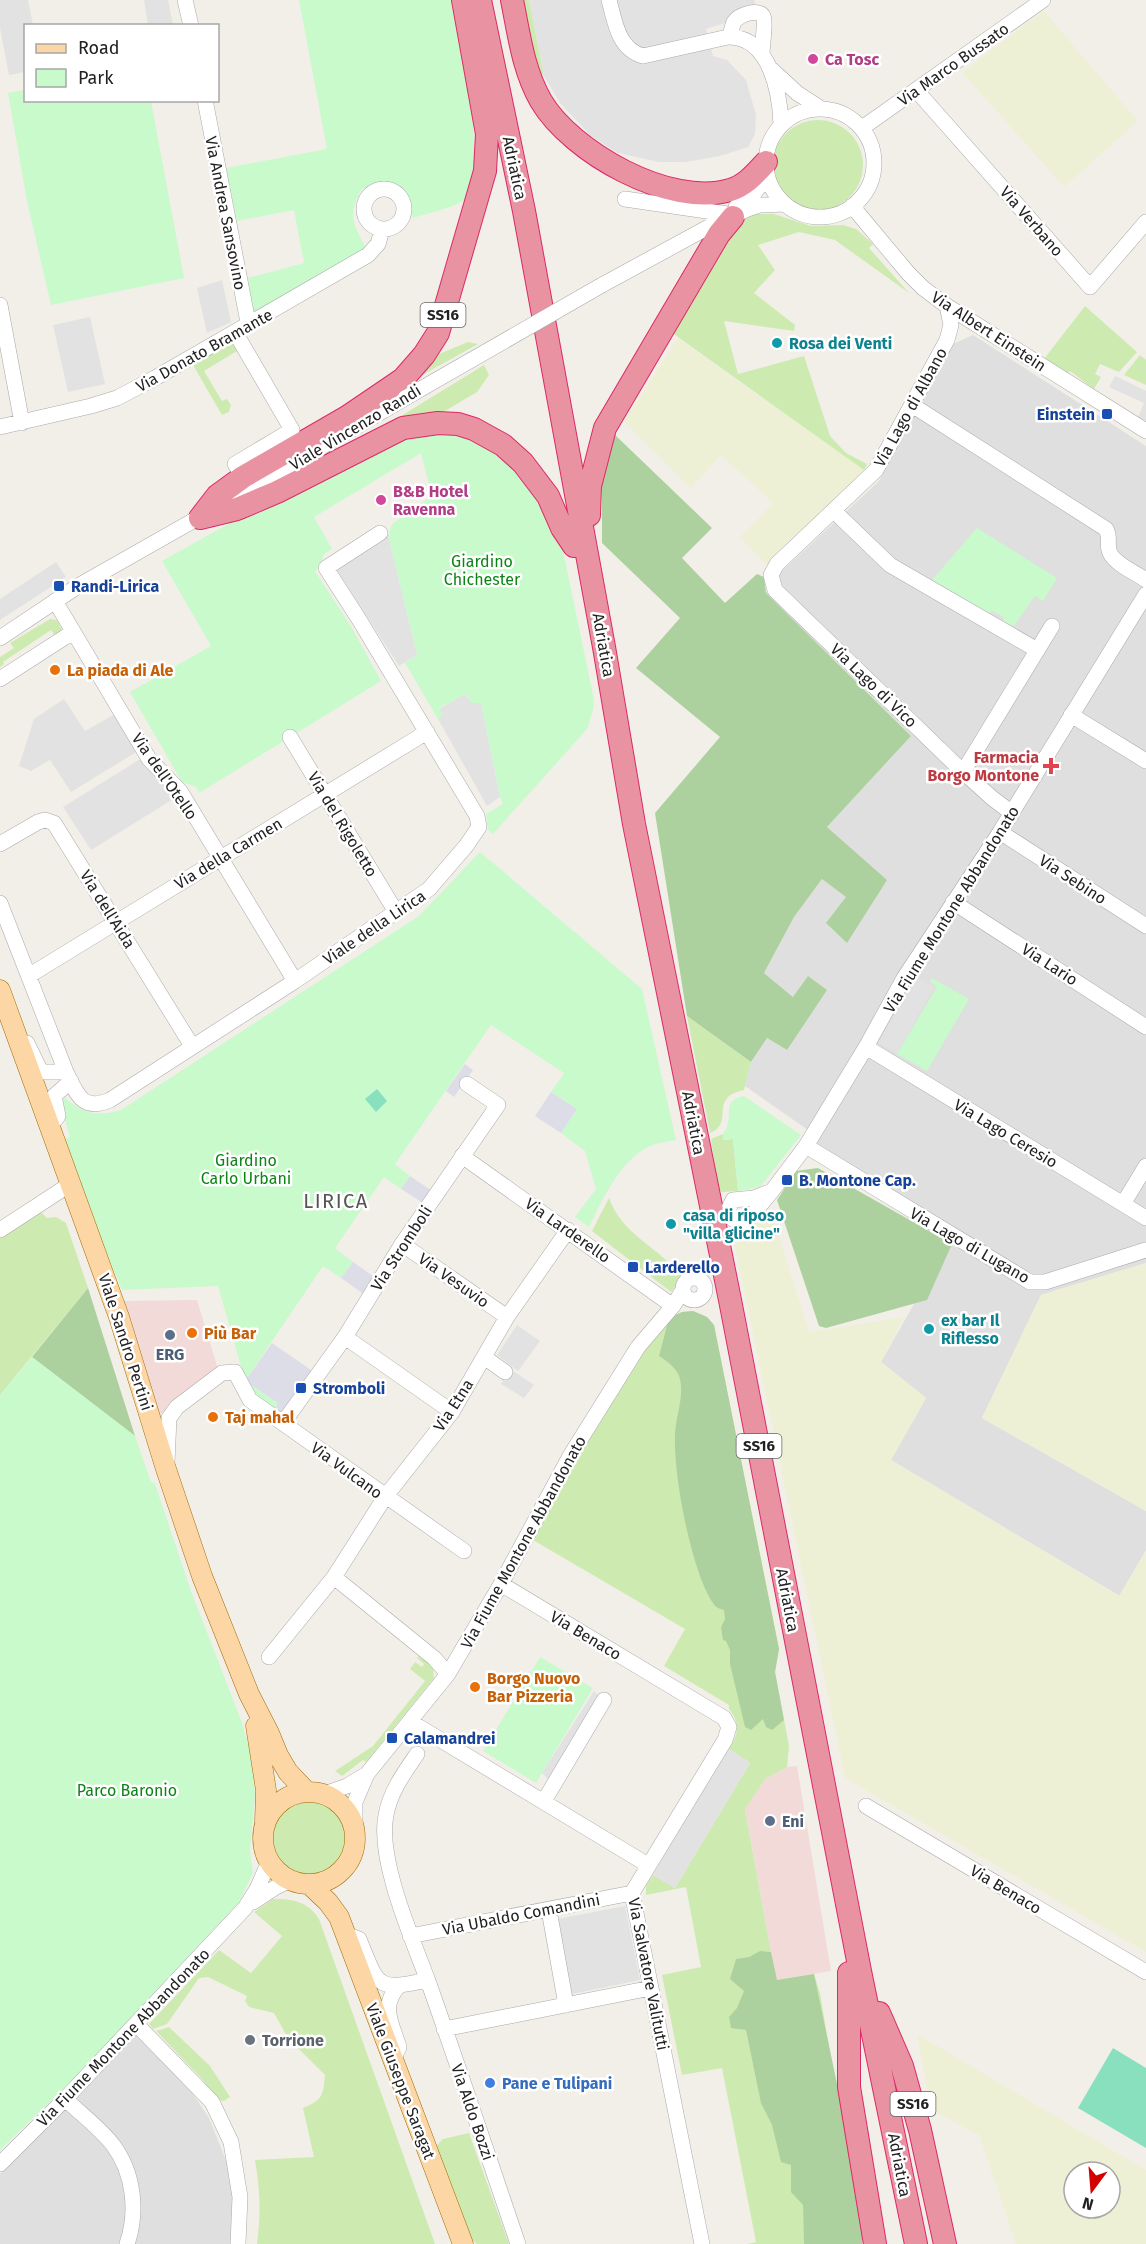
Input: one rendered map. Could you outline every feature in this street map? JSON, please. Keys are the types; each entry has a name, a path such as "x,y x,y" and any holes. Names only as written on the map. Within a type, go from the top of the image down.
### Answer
{"highway":[{"name":"SS16","path":"200,518 217,496 243,477 347,417 403,379 424,355 438,333 485,171 487,134 483,100 463,0"},
{"name":"Adriatica","path":"471,0 580,546"},
{"name":"Adriatica","path":"480,0 524,211 635,880 786,1646 801,1740 916,2244"},
{"path":"507,0 512,86 524,211"},
{"path":"512,0 527,73 542,103 578,144 640,179 663,187 702,193 732,190 766,169"},
{"name":"SS16","path":"200,518 237,509 277,492 403,428 438,423 458,424 474,429 503,445 523,463 548,496 562,528 580,546 589,521 590,486 605,428 719,234 725,218"},
{"name":"SS16","path":"855,1972 849,2087 875,2244"},
{"name":"SS16","path":"855,1972 902,2067 920,2130 945,2244"},
{"name":"Adriatica","path":"855,1972 901,2244"}],"main road":[{"name":"Viale Sandro Pertini","path":"0,990 119,1317 202,1576 249,1694 288,1772 316,1793"},
{"name":"Viale Sandro Pertini","path":"249,1694 266,1782 265,1823"},
{"path":"316,1793 338,1802 349,1813 356,1840 349,1863 341,1872 332,1879 310,1885 290,1880 278,1873 269,1862 263,1843 265,1823 271,1811 281,1801 293,1794 316,1793"},
{"name":"Viale Giuseppe Saragat","path":"341,1872 337,1889 342,1925"},
{"name":"Viale Giuseppe Saragat","path":"310,1885 328,1902 342,1925 464,2241"}],"street":[{"path":"185,0 191,24"},
{"path":"609,0 625,47 632,53 643,56 730,37 749,43 797,93 820,108"},
{"name":"Via Marco Bussato","path":"862,128 1043,0"},
{"path":"730,37 734,21 742,15 758,12 762,15 765,20 766,62 780,102 781,125"},
{"name":"Via Verbano","path":"916,90 1090,287 1146,222"},
{"name":"Via Andrea Sansovino","path":"205,102 250,324"},
{"path":"820,108 838,111 854,120 868,138 874,155 873,174 867,190 842,213 827,217 812,217 785,204 774,192 766,169 768,148 781,125 792,116 806,110 820,108"},
{"name":"Viale Vincenzo Randi","path":"725,218 752,196 766,169"},
{"path":"625,199 725,218"},
{"name":"Viale Vincenzo Randi","path":"0,638 55,601 602,285 725,218 760,205 785,204"},
{"name":"Via Albert Einstein","path":"852,206 923,288 947,306 1146,431"},
{"name":"Via Donato Bramante","path":"0,427 117,398 368,255 378,244 382,230"},
{"path":"0,305 22,423"},
{"name":"Via Lago di Albano","path":"771,575 777,564 876,470 947,340 951,325 947,306"},
{"name":"Via Lago di Albano","path":"947,340 962,329 979,326"},
{"path":"236,332 292,430 236,464 243,477"},
{"path":"912,405 1106,529 1109,536 1109,552 1146,580"},
{"path":"834,511 890,566 1037,650"},
{"name":"Viale della Lirica","path":"0,903 78,1096 88,1103 99,1105 295,981 429,889 466,846 479,827 477,816 326,568 380,533"},
{"name":"Via Lago di Vico","path":"771,575 776,590 963,772 1012,813"},
{"name":"Via Fiume Montone Abbandonato","path":"772,1191 806,1146 895,994 1012,813 1146,594"},
{"name":"Via dell'Otello","path":"55,601 149,759 180,791 219,859 295,981"},
{"path":"963,772 1052,626"},
{"path":"0,679 73,632"},
{"path":"1071,715 1146,761"},
{"name":"Via della Carmen","path":"30,975 427,732"},
{"name":"Via del Rigoletto","path":"290,737 396,912"},
{"name":"Via dell'Aida","path":"0,844 39,822 45,820 54,823 192,1046"},
{"name":"Via Sebino","path":"1000,832 1146,926"},
{"name":"Via Lario","path":"953,902 1146,1027"},
{"path":"17,1038 29,1044 41,1072 69,1076 55,1094 58,1116 49,1128"},
{"name":"Via Lago Ceresio","path":"866,1047 1146,1218"},
{"name":"Via Stromboli","path":"283,1423 345,1337 402,1244 498,1105 467,1084"},
{"name":"Via Lago di Lugano","path":"806,1146 1030,1282 1045,1282 1146,1250"},
{"name":"Via Larderello","path":"462,1156 673,1306"},
{"path":"1123,1204 1146,1166"},
{"path":"0,1230 72,1183"},
{"name":"Via Etna","path":"269,1657 333,1577 385,1497 452,1412 507,1317 568,1230"},
{"name":"Via Vesuvio","path":"402,1244 507,1317"},
{"path":"673,1306 687,1295"},
{"name":"Via Fiume Montone Abbandonato","path":"354,1828 355,1802 367,1774 448,1674 501,1584 570,1456 638,1347 673,1306"},
{"path":"345,1337 452,1412"},
{"path":"484,1357 505,1372"},
{"name":"Via Vulcano","path":"166,1469 169,1418 177,1407 222,1373 235,1372 250,1400 464,1551"},
{"path":"333,1577 434,1658 448,1674"},
{"name":"Via Benaco","path":"501,1584 724,1718 729,1727"},
{"path":"544,1801 604,1700"},
{"path":"411,1722 648,1865"},
{"name":"Via Salvatore Valitutti","path":"702,2244 632,1893 725,1740 729,1727"},
{"name":"Via Aldo Bozzi","path":"417,1754 397,1784 386,1815 386,1856 410,1936 518,2244"},
{"name":"Via Fiume Montone Abbandonato","path":"316,1793 347,1786 367,1774"},
{"name":"Via Benaco","path":"866,1806 1146,1972"},
{"name":"Via Fiume Montone Abbandonato","path":"0,2164 136,2025 245,1908 257,1889 269,1862"},
{"name":"Via Fiume Montone Abbandonato","path":"245,1908 290,1880"},
{"name":"Via Ubaldo Comandini","path":"410,1936 632,1893"},
{"path":"549,1910 566,2005"},
{"path":"342,1925 359,1940 375,1977 384,1984 398,1987 427,1980"},
{"path":"393,2060 399,2047 387,2007 391,1995 398,1987"},
{"path":"444,2030 651,1989"},
{"path":"136,2025 212,2102 231,2142 240,2197 238,2244"},
{"path":"65,2099 113,2146 125,2168 131,2187 133,2210 127,2244"}],"shaded area":[{"path":"0,0 28,0 33,24 24,24 24,72 9,75 0,28"},
{"path":"144,0 168,0 173,24 148,24"},
{"path":"529,0 754,0 756,8 728,22 706,29 713,56 727,60 746,80 756,115 755,134 748,147 720,156 686,162 659,162 618,153 591,136 560,103 544,76"},
{"path":"222,280 231,322 207,333 197,288"},
{"path":"90,317 105,384 68,392 53,325"},
{"path":"973,335 1146,446 1146,1263 1041,1295 982,1418 1146,1511 1146,1550 1120,1596 891,1460 926,1398 881,1362 951,1239 811,1151 818,1137 745,1086 751,1062 767,1038 787,1050 793,997 764,973 794,917 822,879 847,897 886,880 827,827 911,736 766,593 782,571 879,481 951,345"},
{"path":"1115,376 1146,391 1146,421 1138,417 1144,403 1109,387"},
{"path":"388,535 417,655 399,666 337,570"},
{"path":"56,562 66,577 0,620 0,599"},
{"path":"465,694 472,703 481,703 500,797 487,806 438,719 443,715 439,709"},
{"path":"64,699 85,731 115,714 138,751 71,792 50,760 31,771 19,766 34,719"},
{"path":"142,758 175,798 91,850 63,807"},
{"path":"916,977 934,987 897,1053 879,1043"},
{"path":"465,1064 473,1070 454,1097 446,1091"},
{"path":"551,1092 577,1109 561,1133 535,1116"},
{"path":"410,1176 432,1191 423,1203 401,1189"},
{"path":"353,1262 376,1278 365,1295 341,1278"},
{"name":"ERG","path":"197,1300 218,1369 158,1416 121,1301"},
{"path":"517,1325 540,1341 518,1371 497,1355"},
{"path":"272,1343 314,1372 283,1416 273,1411 278,1403 245,1381"},
{"path":"510,1369 534,1385 524,1398 501,1384"},
{"path":"594,1691 599,1696 550,1781 542,1773"},
{"path":"727,1748 750,1763 675,1888 653,1875"},
{"path":"797,1766 831,1971 776,1980 745,1808 765,1779 787,1767"},
{"path":"625,1906 640,1980 572,1994 557,1919"},
{"path":"135,2035 185,2082 209,2118 227,2163 234,2194 232,2244 0,2244 0,2174"}],"green space":[{"path":"299,0 453,0 471,103 475,162 472,184 465,199 461,202 413,218 408,198 396,186 376,185 362,189 353,213 355,226 367,250 253,317 248,278 304,263 294,210 237,221 226,168 327,149"},
{"path":"516,0 529,0 544,76 528,57"},
{"path":"1044,11 1138,121 1064,187 962,72"},
{"path":"24,90 24,102 151,102 184,278 51,305 27,201 8,93"},
{"path":"809,120 827,120 843,127 856,140 863,156 863,174 856,190 843,203 827,210 809,210 793,203 780,190 773,174 773,156 780,140 793,127"},
{"path":"754,214 774,214 811,226 843,225 856,229 873,244 869,248 909,293 835,240 799,232 758,245 775,270 754,293 795,325 794,331 724,321 738,374 804,356 830,436 846,453 867,464 864,470 668,330 740,222"},
{"path":"1085,306 1137,352 1119,372 1100,364 1095,374 1101,377 1094,389 1070,371 1068,373 1044,359"},
{"path":"678,338 864,470 767,565 740,537 773,503 721,455 691,488 624,421"},
{"path":"231,341 237,351 204,371 222,401 227,399 231,405 229,412 222,415 193,365"},
{"path":"468,342 478,344 415,379 439,354"},
{"path":"1140,355 1146,360 1146,385 1124,375"},
{"path":"484,365 489,375 477,392 445,411 380,429"},
{"name":"Giardino Chichester","path":"404,432 467,434 521,469 560,536 594,700 587,729 493,834 488,830 486,814 503,804 481,703 472,704 466,694 439,708 444,716 438,719 405,663 417,655 388,535 392,524 432,496 421,453 314,517 332,549 324,554 321,564 315,571 352,628 381,681 199,793 196,787 182,782 130,692 211,646 162,561 270,501"},
{"path":"613,433 712,528 682,558 725,603 757,574 764,577 766,593 911,736 827,827 887,880 847,943 826,923 846,897 822,879 794,917 764,973 793,997 808,976 827,990 787,1050 767,1038 751,1062 687,1016 655,813 720,737 636,668 680,618 602,543 602,467"},
{"path":"977,528 1057,578 1043,601 1035,596 1014,626 1003,621 1004,617 992,611 989,613 932,580"},
{"path":"50,619 57,620 62,630 56,638 51,630 3,662 4,664 0,667 0,657 14,648 10,643"},
{"name":"Giardino Carlo Urbani","path":"480,852 642,989 676,1140 648,1147 629,1162 613,1182 589,1227 575,1217 596,1189 585,1151 561,1133 577,1109 551,1092 564,1073 491,1025 395,1164 410,1176 401,1189 384,1177 335,1248 353,1262 341,1278 323,1266 245,1381 218,1286 122,1290 92,1217 65,1139 70,1137 60,1103 65,1098 91,1113 121,1110 419,916"},
{"path":"932,978 969,999 927,1071 897,1054 937,987 930,982"},
{"path":"687,1016 751,1062 744,1090 727,1099 721,1123 710,1133"},
{"path":"377,1089 387,1101 376,1112 365,1099"},
{"path":"744,1096 801,1135 760,1187 738,1191 733,1139 723,1140 723,1136 733,1100"},
{"path":"723,1134 723,1140 733,1139 738,1191 722,1192 718,1189 711,1139"},
{"path":"818,1168 952,1244 927,1300 826,1328 819,1326 777,1200 796,1171"},
{"path":"609,1198 615,1211 632,1232 683,1277 671,1292 592,1231"},
{"path":"770,1208 809,1332 904,1317 881,1362 926,1398 891,1460 1119,1596 1146,1550 1146,1952 845,1778 734,1242"},
{"path":"41,1212 47,1218 56,1217 66,1223 88,1288 0,1395 0,1238"},
{"path":"1146,1263 1146,1511 982,1418 1041,1295"},
{"path":"88,1288 135,1436 32,1357"},
{"path":"693,1311 707,1317 714,1325 779,1649 775,1672 789,1746 787,1767 765,1779 745,1809 776,1980 814,1974 820,1993 862,2244 747,2244 756,2242 722,2068 682,2075 662,1975 701,1967 686,1887 646,1895 646,1886 653,1875 675,1888 750,1763 729,1749 737,1724 729,1705 664,1666 685,1629 533,1540 551,1502 612,1395 649,1341 682,1312"},
{"path":"693,1311 707,1317 714,1325 779,1649 775,1672 784,1720 772,1730 766,1727 763,1719 751,1730 745,1727 730,1664 730,1650 726,1641 723,1640 721,1627 725,1619 724,1610 714,1604 705,1588 691,1546 680,1496 675,1434 681,1393 680,1379 675,1369 659,1356 669,1318 682,1312"},
{"name":"Parco Baronio","path":"32,1357 135,1436 151,1482 155,1484 191,1591 241,1720 251,1754 255,1794 250,1850 253,1873 239,1902 79,2073 0,2150 0,1395"},
{"path":"245,1381 278,1403 273,1411 252,1395"},
{"path":"421,1654 420,1658 424,1660 426,1658 433,1666 434,1678 366,1762 363,1760 342,1776 335,1771 373,1746 425,1681 410,1669 415,1662 422,1667 424,1664 417,1658"},
{"path":"540,1657 593,1688 536,1783 483,1751"},
{"path":"304,1799 318,1799 332,1805 343,1816 349,1830 346,1852 338,1864 318,1875 304,1875 290,1869 279,1858 273,1844 273,1830 279,1816 290,1805"},
{"path":"273,1899 299,1902 310,1908 319,1919 435,2244 257,2244 259,2202 255,2160 314,2157 303,2108 321,2096 325,2075 288,2038 274,2013 249,2007 245,2001 247,1996 208,1977 199,1978 167,2024 153,2029 149,2024 219,1950 251,1973 282,1936 254,1912"},
{"path":"760,1951 771,1952 777,1980 814,1974 849,2141 862,2220 862,2244 804,2244 803,2205 791,2192 791,2165 781,2162 772,2125 761,2103 746,2030 731,2028 729,2017 737,2008 744,1991 730,1979 736,1959 749,1957"},
{"path":"169,2027 210,2066 230,2097 224,2101 217,2100 203,2080 156,2031"},
{"path":"917,2034 1146,2170 1146,2244 1016,2244 979,2135 931,2110"},
{"path":"1113,2048 1146,2068 1146,2148 1078,2108"},
{"path":"469,2133 509,2244 477,2244 465,2233 436,2146 443,2139"}],"place":[{"name":"Ca Tosc","path":"813,59"},
{"name":"Rosa dei Venti","path":"777,343"},
{"name":"Einstein","path":"1107,414"},
{"name":"B&B Hotel Ravenna","path":"381,500"},
{"name":"Randi-Lirica","path":"59,586"},
{"name":"La piada di Ale","path":"55,670"},
{"name":"Farmacia Borgo Montone","path":"1051,766"},
{"name":"B. Montone Cap.","path":"787,1180"},
{"name":"casa di riposo \"villa glicine\"","path":"671,1224"},
{"name":"Larderello","path":"633,1267"},
{"name":"ex bar Il Riflesso","path":"929,1329"},
{"name":"Più Bar","path":"192,1333"},
{"name":"ERG","path":"170,1335"},
{"name":"Stromboli","path":"301,1388"},
{"name":"Taj mahal","path":"213,1417"},
{"name":"Borgo Nuovo Bar Pizzeria","path":"475,1687"},
{"name":"Calamandrei","path":"392,1738"},
{"name":"Eni","path":"770,1821"},
{"name":"Torrione","path":"250,2040"},
{"name":"Pane e Tulipani","path":"490,2083"}],"district":[{"name":"LIRICA","path":"336,1201"}]}
